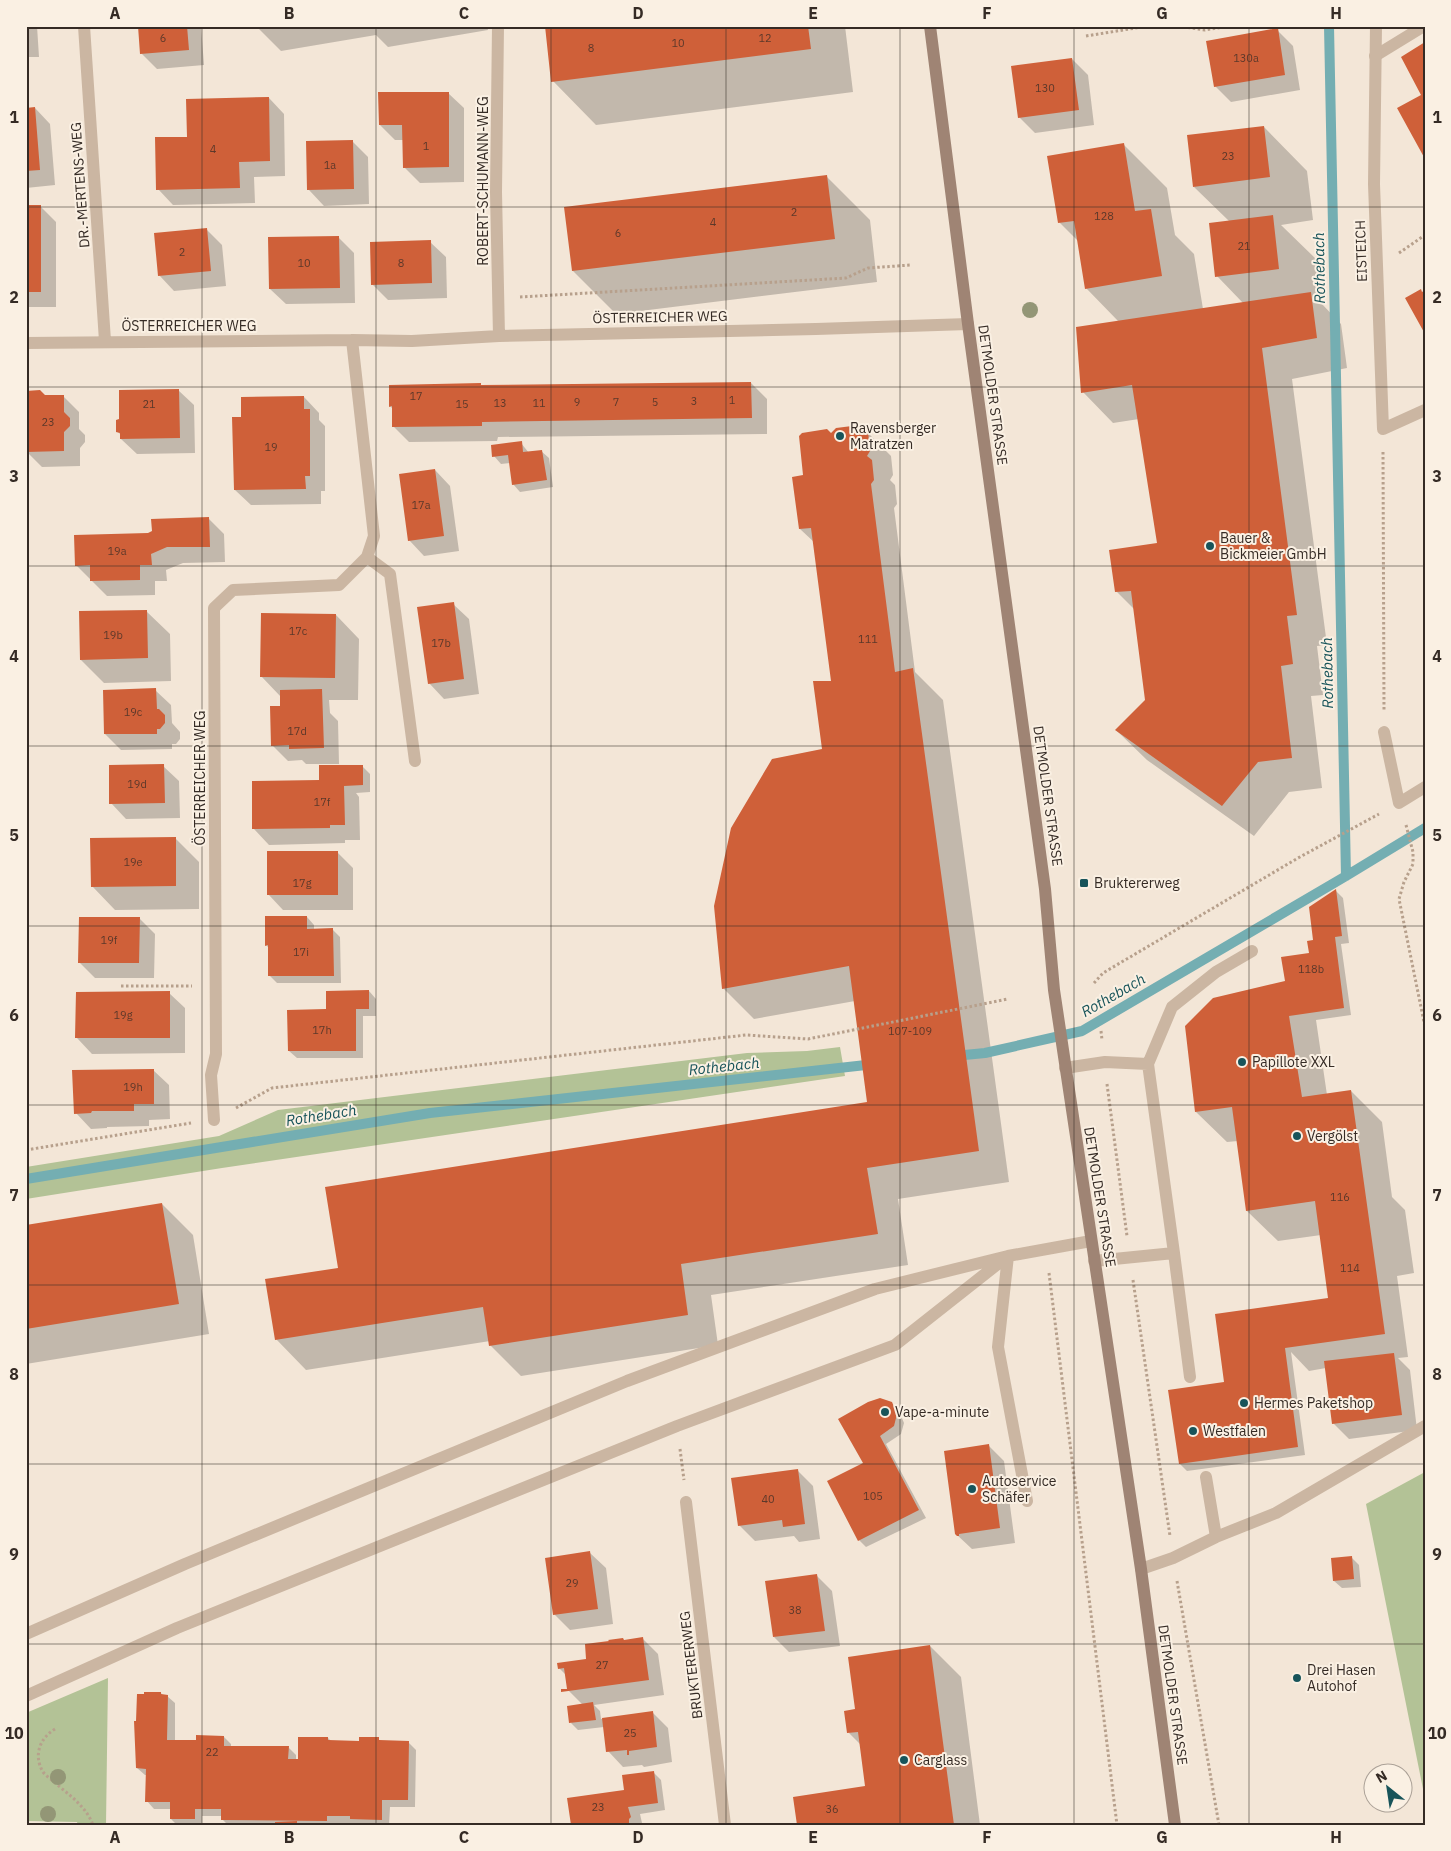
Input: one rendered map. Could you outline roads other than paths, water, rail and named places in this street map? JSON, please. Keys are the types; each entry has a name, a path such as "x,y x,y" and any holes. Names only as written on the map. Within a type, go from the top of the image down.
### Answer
{"main road":[{"name":"DETMOLDER STRASSE","path":"930,26 968,324 1045,889 1054,990 1064,1068 1141,1569 1176,1825"}],"street":[{"name":"DR.-MERTENS-WEG","path":"84,26 106,341"},
{"name":"ROBERT-SCHUMANN-WEG","path":"498,26 496,192 499,336"},
{"name":"EISTEICH","path":"1376,26 1374,184 1383,428 1425,410"},
{"path":"1375,56 1424,26"},
{"name":"ÖSTERREICHER WEG","path":"26,343 106,341 412,341 499,336 968,324"},
{"name":"ÖSTERREICHER WEG","path":"214,1120 211,1075 216,1054 214,608 232,590 340,585 367,556 374,536 352,340"},
{"path":"367,556 390,574 415,761"},
{"path":"1384,732 1399,803 1425,787"},
{"path":"1190,1377 1148,1064 1172,1007 1216,972 1252,951"},
{"path":"1064,1068 1104,1062 1148,1064"},
{"path":"26,1634 185,1564 627,1381 875,1289 1008,1256 1091,1241"},
{"path":"1094,1261 1174,1253"},
{"path":"26,1696 177,1628 677,1426 895,1346 1008,1256"},
{"path":"1008,1256 998,1347 1027,1501"},
{"path":"1141,1569 1173,1558 1276,1513 1425,1426"},
{"path":"1206,1477 1216,1538"},
{"name":"BRUKTERERWEG","path":"686,1502 725,1825"}],"waterway":[{"name":"Rothebach","path":"1329,26 1346,876"},
{"name":"Rothebach","path":"954,1056 985,1053 1082,1031 1425,828"},
{"name":"Rothebach","path":"26,1179 430,1113 875,1064"}],"place":[{"name":"Ravensberger Matratzen","path":"840,436"},
{"name":"Bauer & Bickmeier GmbH","path":"1210,546"},
{"name":"Bruktererweg","path":"1084,883"},
{"name":"Papillote XXL","path":"1242,1062"},
{"name":"Vergölst","path":"1297,1136"},
{"name":"Hermes Paketshop","path":"1244,1403"},
{"name":"Vape-a-minute","path":"885,1412"},
{"name":"Westfalen","path":"1193,1431"},
{"name":"Autoservice Schäfer","path":"972,1489"},
{"name":"Drei Hasen Autohof","path":"1297,1678"},
{"name":"Carglass","path":"904,1760"}]}
